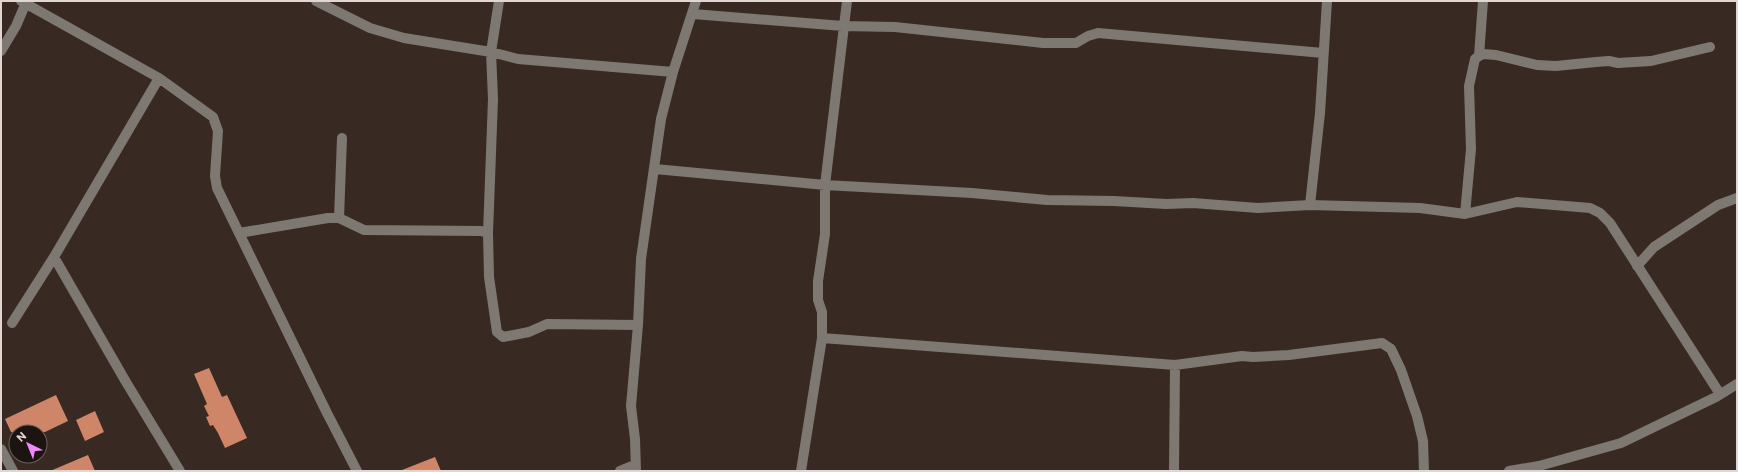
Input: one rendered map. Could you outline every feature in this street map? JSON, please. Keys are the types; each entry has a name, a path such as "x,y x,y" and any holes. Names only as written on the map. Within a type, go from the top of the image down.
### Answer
{"street":[{"path":"316,1 370,28 388,34 491,52 518,59 674,72"},
{"path":"499,1 491,52 492,99 488,233 489,277 497,332 504,337 529,332 547,324 638,325"},
{"path":"620,471 635,468 635,439 631,406 638,325 641,259 661,119 696,1"},
{"path":"801,471 822,338 822,312 818,300 818,281 825,234 825,185 847,1"},
{"path":"1310,205 1320,113 1326,1"},
{"path":"1479,56 1483,1"},
{"path":"1,51 16,26 23,3 159,78 213,117 217,124 218,131 215,176 217,188 326,413 358,471"},
{"path":"693,14 843,26 895,27 1043,43 1076,43 1088,36 1098,33 1323,53"},
{"path":"1465,214 1471,149 1469,86 1475,59 1479,56 1483,54 1496,55 1536,65 1556,66 1602,61 1618,63 1651,61 1710,48"},
{"path":"12,323 54,257 159,78"},
{"path":"339,218 342,138"},
{"path":"655,169 825,185 972,193 1047,200 1114,201 1166,204 1193,203 1258,208 1310,205 1420,208 1465,214 1517,202 1590,208 1600,213 1610,224 1720,394"},
{"path":"1638,266 1654,247 1718,204 1737,198"},
{"path":"239,233 328,218 339,218 364,230 481,231 488,233"},
{"path":"54,257 126,382 180,471"},
{"path":"822,338 1175,366 1242,356 1252,357 1289,355 1382,343 1391,349 1401,370 1417,416 1423,441 1424,471"},
{"path":"1174,471 1175,366"},
{"path":"1509,471 1539,466 1621,443 1720,394 1737,384"},
{"path":"1,449 13,471"}],"building":[{"path":"209,368 222,397 227,395 247,438 225,448 218,433 213,425 210,426 206,417 209,416 204,406 207,404 194,374"},
{"path":"56,395 68,421 48,431 48,424 8,424 8,426 5,419"},
{"path":"95,411 104,432 85,441 76,420"},
{"path":"88,455 95,471 50,471"},
{"path":"435,457 441,471 402,471 402,470"}]}
